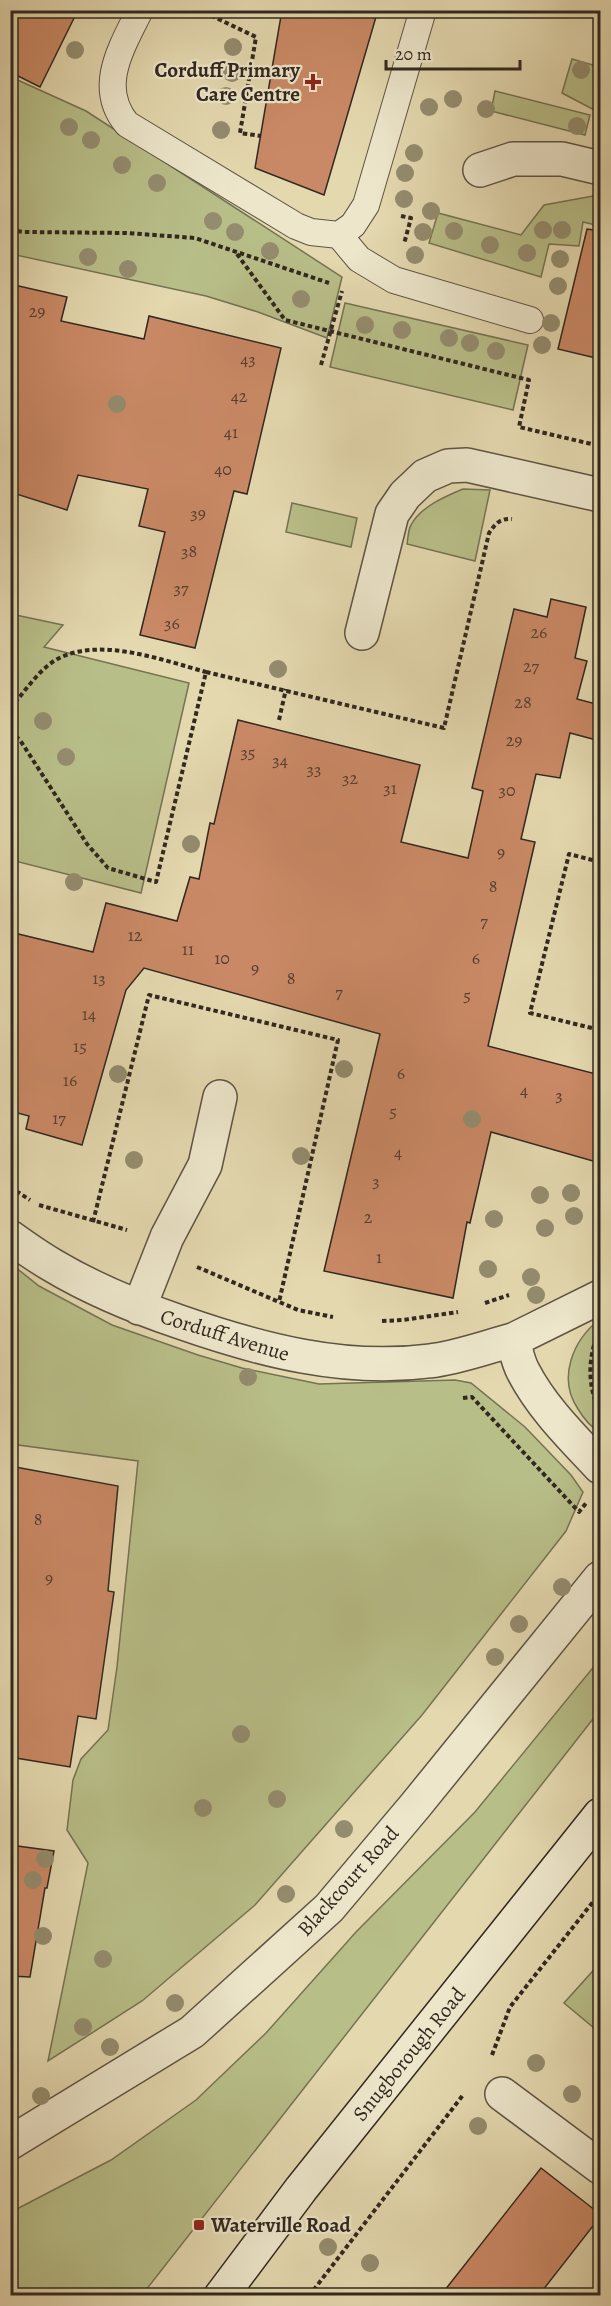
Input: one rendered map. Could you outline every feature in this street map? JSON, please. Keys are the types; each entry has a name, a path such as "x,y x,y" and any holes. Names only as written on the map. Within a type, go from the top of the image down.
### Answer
{"street":[{"path":"480,170 513,159 562,159 600,168"},
{"path":"362,633 392,514 405,495 425,476 448,466 467,465 600,495"},
{"name":"Corduff Avenue","path":"139,1308 163,1248 205,1165 220,1097"},
{"name":"Corduff Avenue","path":"10,1238 60,1270 139,1308 232,1341 303,1358 369,1364 430,1361 513,1340 600,1297"},
{"path":"513,1340 522,1370 538,1395 566,1431 600,1467"},
{"name":"Blackcourt Road","path":"10,2143 192,2032 329,1908 416,1806 600,1578"},
{"name":"Snugborough Road","path":"221,2295 302,2189 600,1815"},
{"path":"502,2094 600,2167"}],"lane":[{"path":"140,10 115,62 114,93 118,114 127,124 296,226 311,232 339,235 353,225 361,216 366,205 423,10"},
{"path":"339,235 359,259 394,280 530,320"}],"path":[{"path":"209,10 208,14 255,37 240,133 261,136"},
{"path":"10,230 127,233 195,238 237,254 321,279 342,289"},
{"path":"237,254 285,320 529,380 519,427 600,446"},
{"path":"321,365 342,289 359,259"},
{"path":"10,708 54,660 93,649 141,654 206,672 444,728 489,533 496,523 506,519 515,519"},
{"path":"10,732 20,740 87,844 108,868 156,882 206,672"},
{"path":"279,720 286,689"},
{"path":"600,862 569,854 530,1013 600,1030"},
{"path":"10,1187 38,1205 133,1231 194,1266 298,1310 334,1318"},
{"path":"10,1300 18,1290"},
{"path":"477,1306 510,1294"},
{"path":"375,1321 403,1320 467,1310"},
{"path":"489,2061 510,2007 600,1893"},
{"path":"309,2295 468,2089"}],"green space":[{"path":"572,59 600,67 600,113 562,93"},
{"path":"11,77 86,111 342,277 327,338 258,312 206,296 11,254"},
{"path":"495,91 590,115 585,135 491,111"},
{"path":"593,196 600,198 600,226 583,222 579,246 549,244 541,277 429,243 438,213 521,235 544,205"},
{"path":"345,303 528,345 513,410 330,367"},
{"path":"463,489 490,490 475,561 407,544 410,527 421,513 434,503"},
{"path":"292,503 357,518 351,547 286,532"},
{"path":"11,614 63,625 44,647 189,683 141,893 11,860"},
{"path":"10,1263 39,1286 112,1325 242,1368 319,1384 455,1380 471,1383 525,1427 571,1475 583,1492 566,1531 422,1715 255,1905 142,2001 48,2061 88,1863 67,1830 73,1780 81,1759 108,1730 117,1667 138,1461 11,1444"},
{"path":"600,1319 600,1432 593,1428 578,1409 569,1385 569,1372 571,1360 582,1338"},
{"path":"600,1659 600,1710 142,2295 11,2295 11,2212 111,2160 196,2100 266,2033 356,1932 475,1812"},
{"path":"600,1963 600,2033 564,2003"}],"building":[{"path":"21,10 78,10 40,87 10,72 10,32"},
{"name":"Corduff Primary Care Centre","path":"282,10 378,10 324,195 255,168"},
{"path":"587,229 600,231 600,359 558,349"},
{"path":"10,284 67,297 61,321 144,339 149,316 281,348 247,494 234,491 195,648 140,635 165,532 139,526 148,489 78,475 67,510 10,492"},
{"path":"551,599 586,607 575,658 587,661 577,699 600,705 600,741 570,733 560,778 536,774 521,839 535,842 488,1046 600,1075 600,1163 491,1132 470,1223 467,1222 453,1298 324,1271 380,1034 144,968 126,990 82,1145 26,1129 29,1116 10,1111 10,932 93,952 106,903 177,921 190,877 199,879 210,823 214,824 238,720 420,765 401,842 468,858 483,791 472,788 514,609 547,617"},
{"path":"10,1466 118,1486 108,1591 114,1592 96,1719 78,1716 70,1767 10,1757"},
{"path":"10,1845 54,1851 47,1888 45,1888 30,1977 10,1976"},
{"path":"541,2168 600,2214 600,2217 539,2295 441,2295"}],"place":[{"name":"Corduff Primary Care Centre","path":"313,82"},
{"name":"Waterville Road","path":"199,2225"}]}
